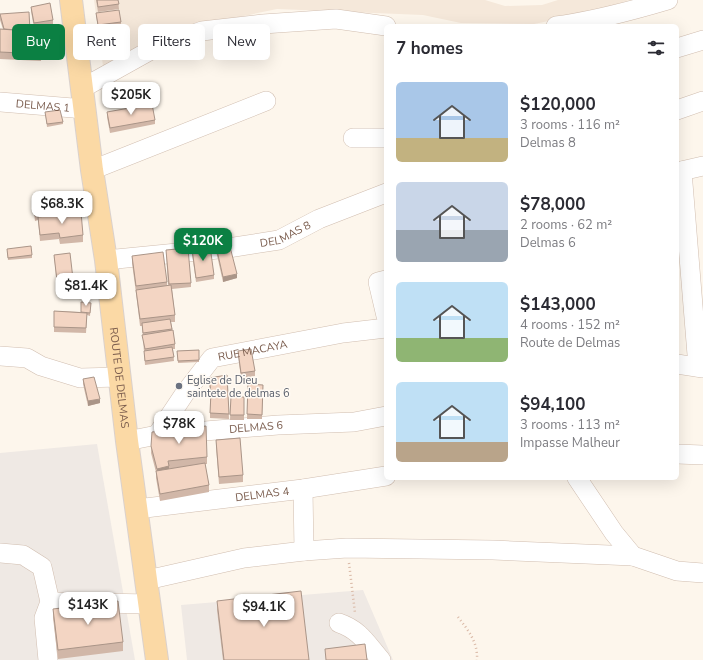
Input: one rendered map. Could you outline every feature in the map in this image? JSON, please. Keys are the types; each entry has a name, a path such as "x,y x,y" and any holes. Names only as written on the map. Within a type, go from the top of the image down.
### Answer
{"main road":[{"name":"ROUTE DE DELMAS","path":"71,0 92,170 106,260 127,441 150,604 153,659"}],"street":[{"path":"576,24 668,0"},
{"path":"83,99 151,50 202,31 263,24 336,19 384,26"},
{"path":"679,47 703,40"},
{"name":"DELMAS 1","path":"0,102 83,99"},
{"path":"92,170 266,101"},
{"path":"679,109 703,101"},
{"path":"353,138 384,138"},
{"path":"679,364 701,368 679,171 703,166"},
{"name":"DELMAS 8","path":"106,260 228,248 279,240 319,218 384,194"},
{"path":"384,280 378,282 384,308"},
{"name":"RUE MACAYA","path":"157,435 185,393 212,358 343,333 384,328"},
{"path":"0,356 27,358 41,366 80,378 120,377"},
{"name":"DELMAS 6","path":"127,441 157,435 278,424 354,422 384,416"},
{"path":"679,454 703,455"},
{"name":"DELMAS 4","path":"137,509 303,489 384,476"},
{"path":"578,480 614,534 633,556"},
{"path":"303,489 304,551"},
{"path":"147,580 244,558 347,548 493,550 633,556 677,571 703,573"},
{"path":"0,553 23,555 42,567 50,602 44,618 48,660"},
{"path":"50,602 150,604"},
{"path":"339,624 350,627 357,632 381,660"}],"path":[{"path":"347,548 357,632"},
{"path":"458,616 472,635 477,653 477,660"}],"shaded area":[{"path":"94,0 485,0 505,6 542,5 558,0 629,0 593,12 534,24 461,23 423,15 277,9 205,24 138,24 138,52 130,55 130,24 97,24"},
{"path":"102,60 118,60 103,66"},
{"path":"97,444 135,660 0,660 0,453"},
{"path":"363,590 393,660 187,660 181,605"}],"building":[{"path":"97,0 118,0 119,4 98,7"},
{"path":"50,3 53,20 34,23 31,7"},
{"path":"119,10 121,22 98,24 96,13"},
{"path":"29,12 30,24 12,24 12,30 4,29 0,14"},
{"path":"0,29 12,30 12,53 0,52"},
{"path":"152,104 155,120 110,128 107,112"},
{"path":"60,110 63,122 47,124 45,112"},
{"path":"77,197 79,209 35,216 33,204"},
{"path":"81,212 83,235 60,238 59,233 40,235 38,217"},
{"path":"229,243 237,274 223,277 216,246"},
{"path":"31,246 32,255 8,258 7,249"},
{"path":"210,246 214,275 196,278 192,249"},
{"path":"188,248 191,283 169,284 166,250"},
{"path":"163,252 167,282 136,286 132,256"},
{"path":"70,253 73,279 57,281 54,255"},
{"path":"171,285 175,315 140,319 136,290"},
{"path":"81,302 91,303 90,313 81,312"},
{"path":"54,311 87,313 86,328 54,327"},
{"path":"170,319 172,329 143,333 142,323"},
{"path":"173,330 175,344 145,349 142,335"},
{"path":"172,347 174,357 145,361 144,351"},
{"path":"251,349 255,371 241,373 238,351"},
{"path":"199,350 199,360 178,361 177,351"},
{"path":"227,375 229,414 210,413 211,392 209,378"},
{"path":"94,377 100,399 88,401 83,379"},
{"path":"248,384 263,385 262,415 247,414"},
{"path":"231,397 244,397 244,415 230,415"},
{"path":"206,426 207,457 168,461 169,466 157,469 151,446 152,432"},
{"path":"240,438 243,475 219,477 216,440"},
{"path":"205,463 209,485 160,494 156,471"},
{"path":"301,591 309,660 224,660 217,601"},
{"path":"118,601 123,642 58,650 53,609"},
{"path":"365,644 367,660 326,660 325,649"}],"place":[{"name":"Eglise de Dieu saintete de delmas 6","path":"179,386"}]}
